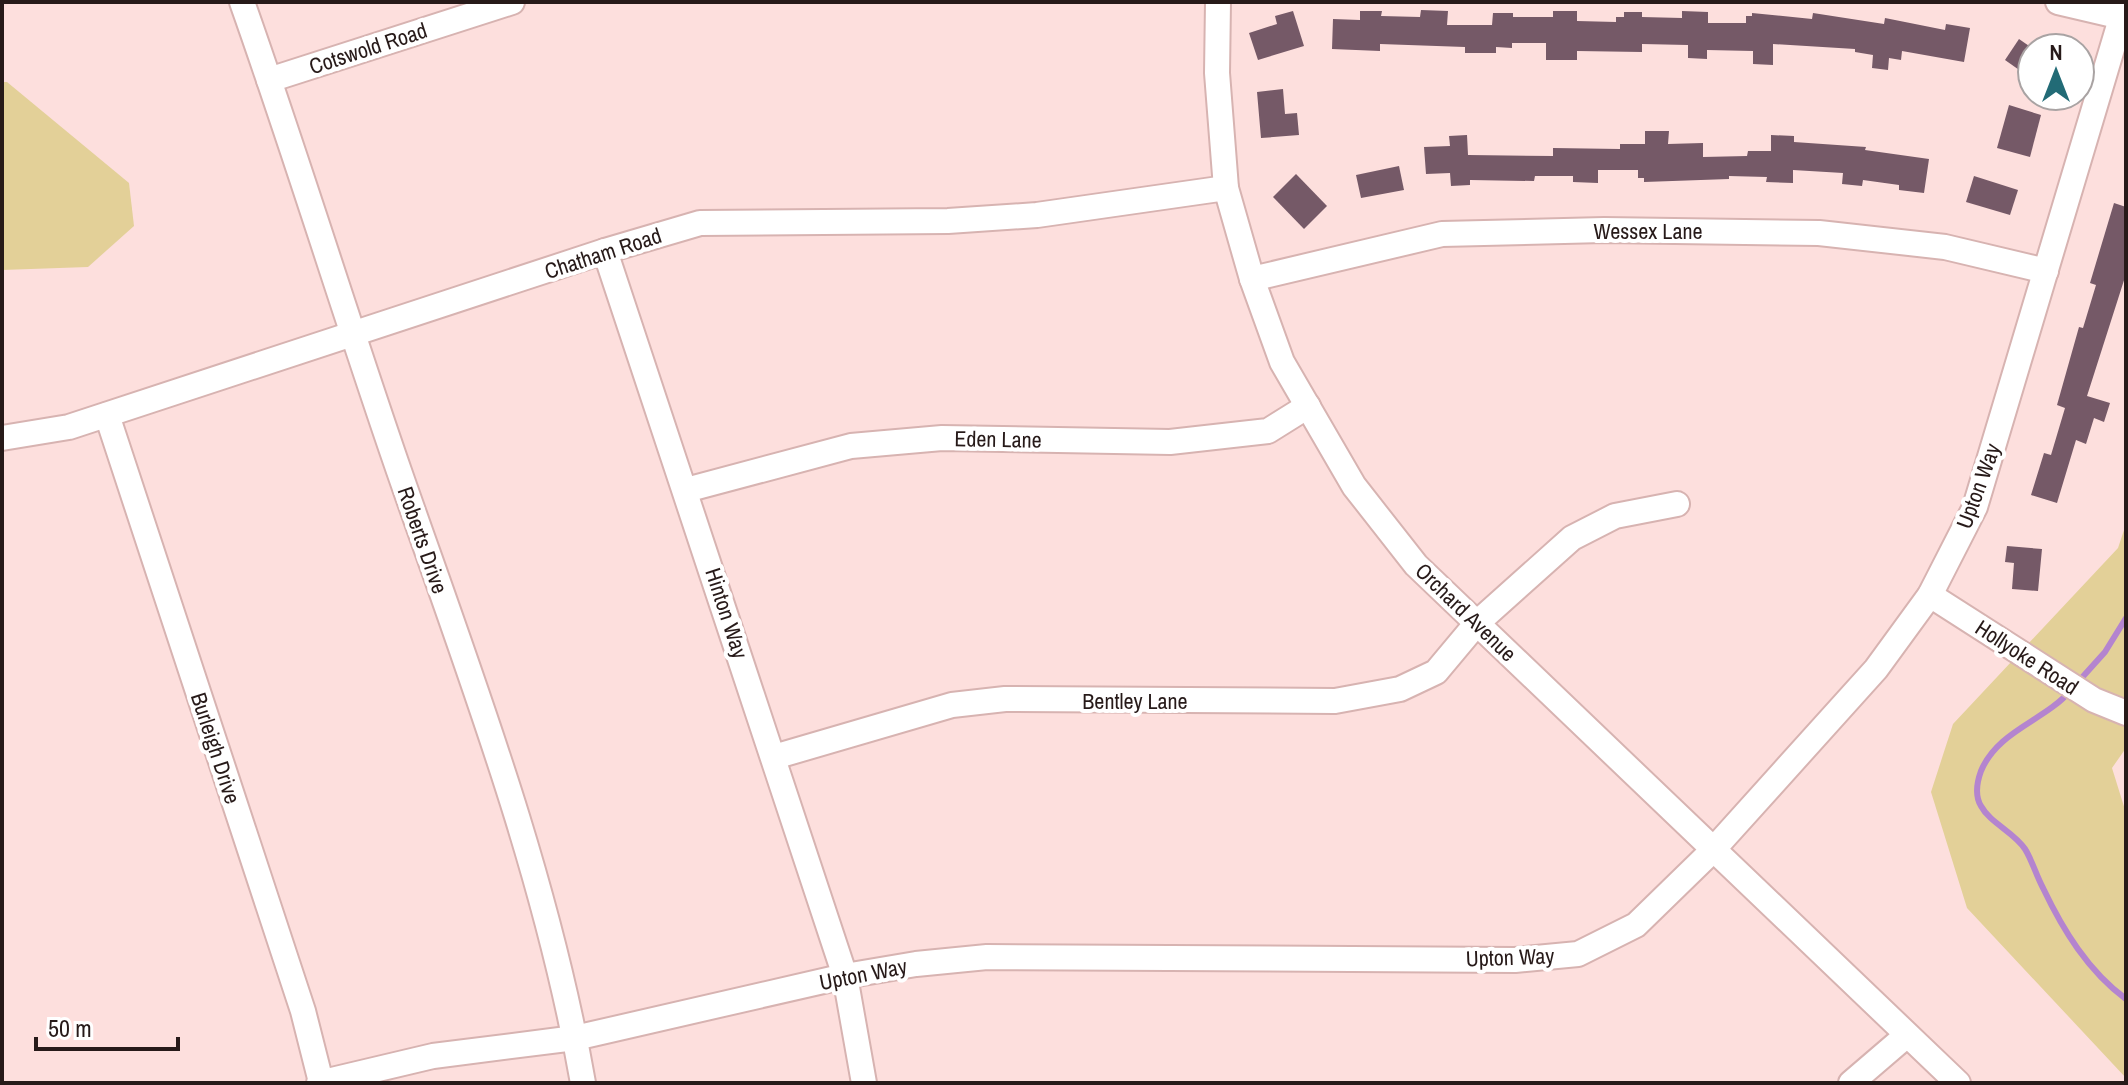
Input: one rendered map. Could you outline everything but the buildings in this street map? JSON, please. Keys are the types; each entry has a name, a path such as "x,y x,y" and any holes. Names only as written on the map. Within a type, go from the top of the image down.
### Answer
{"street":[{"name":"Roberts Drive","path":"242,2 352,336 522,831 540,890 583,1083"},
{"name":"Cotswold Road","path":"269,80 512,2"},
{"name":"Orchard Avenue","path":"1218,2 1217,73 1226,188 1252,279 1282,362 1354,486 1416,565 1958,1083"},
{"path":"2058,2 2124,10"},
{"name":"Upton Way","path":"320,1082 433,1056 575,1038 845,976 916,964 987,957 1515,960 1578,954 1636,925 1712,851 1876,669 1930,595 1975,507 2124,10"},
{"name":"Chatham Road","path":"2,438 69,427 605,251 700,223 948,221 1037,215 1226,188"},
{"name":"Wessex Lane","path":"1252,279 1442,234 1604,230 1819,233 1945,247 2046,271"},
{"name":"Hinton Way","path":"605,251 845,976 864,1083"},
{"name":"Eden Lane","path":"686,490 851,446 942,438 1170,442 1268,431 1308,406"},
{"name":"Burleigh Drive","path":"107,415 303,1011 320,1082"},
{"name":"Bentley Lane","path":"774,757 952,705 1005,699 1335,701 1400,689 1436,672 1477,623 1572,538 1615,516 1677,504"},
{"name":"Hollyoke Road","path":"1930,595 2094,700 2126,713"},
{"path":"1851,1083 1907,1035"}],"shaded area":[{"path":"2,82 7,82 129,183 134,226 88,267 2,270"},
{"path":"2126,524 2126,748 2112,768 2126,813 2126,1078 1967,908 1931,792 1953,724 2118,548"}],"waterway":[{"path":"2078,682 2105,652 2126,618"},
{"path":"2071,690 1999,745 1981,771 1978,798 1985,812 2025,849 2051,904 2088,963 2126,999"}]}
